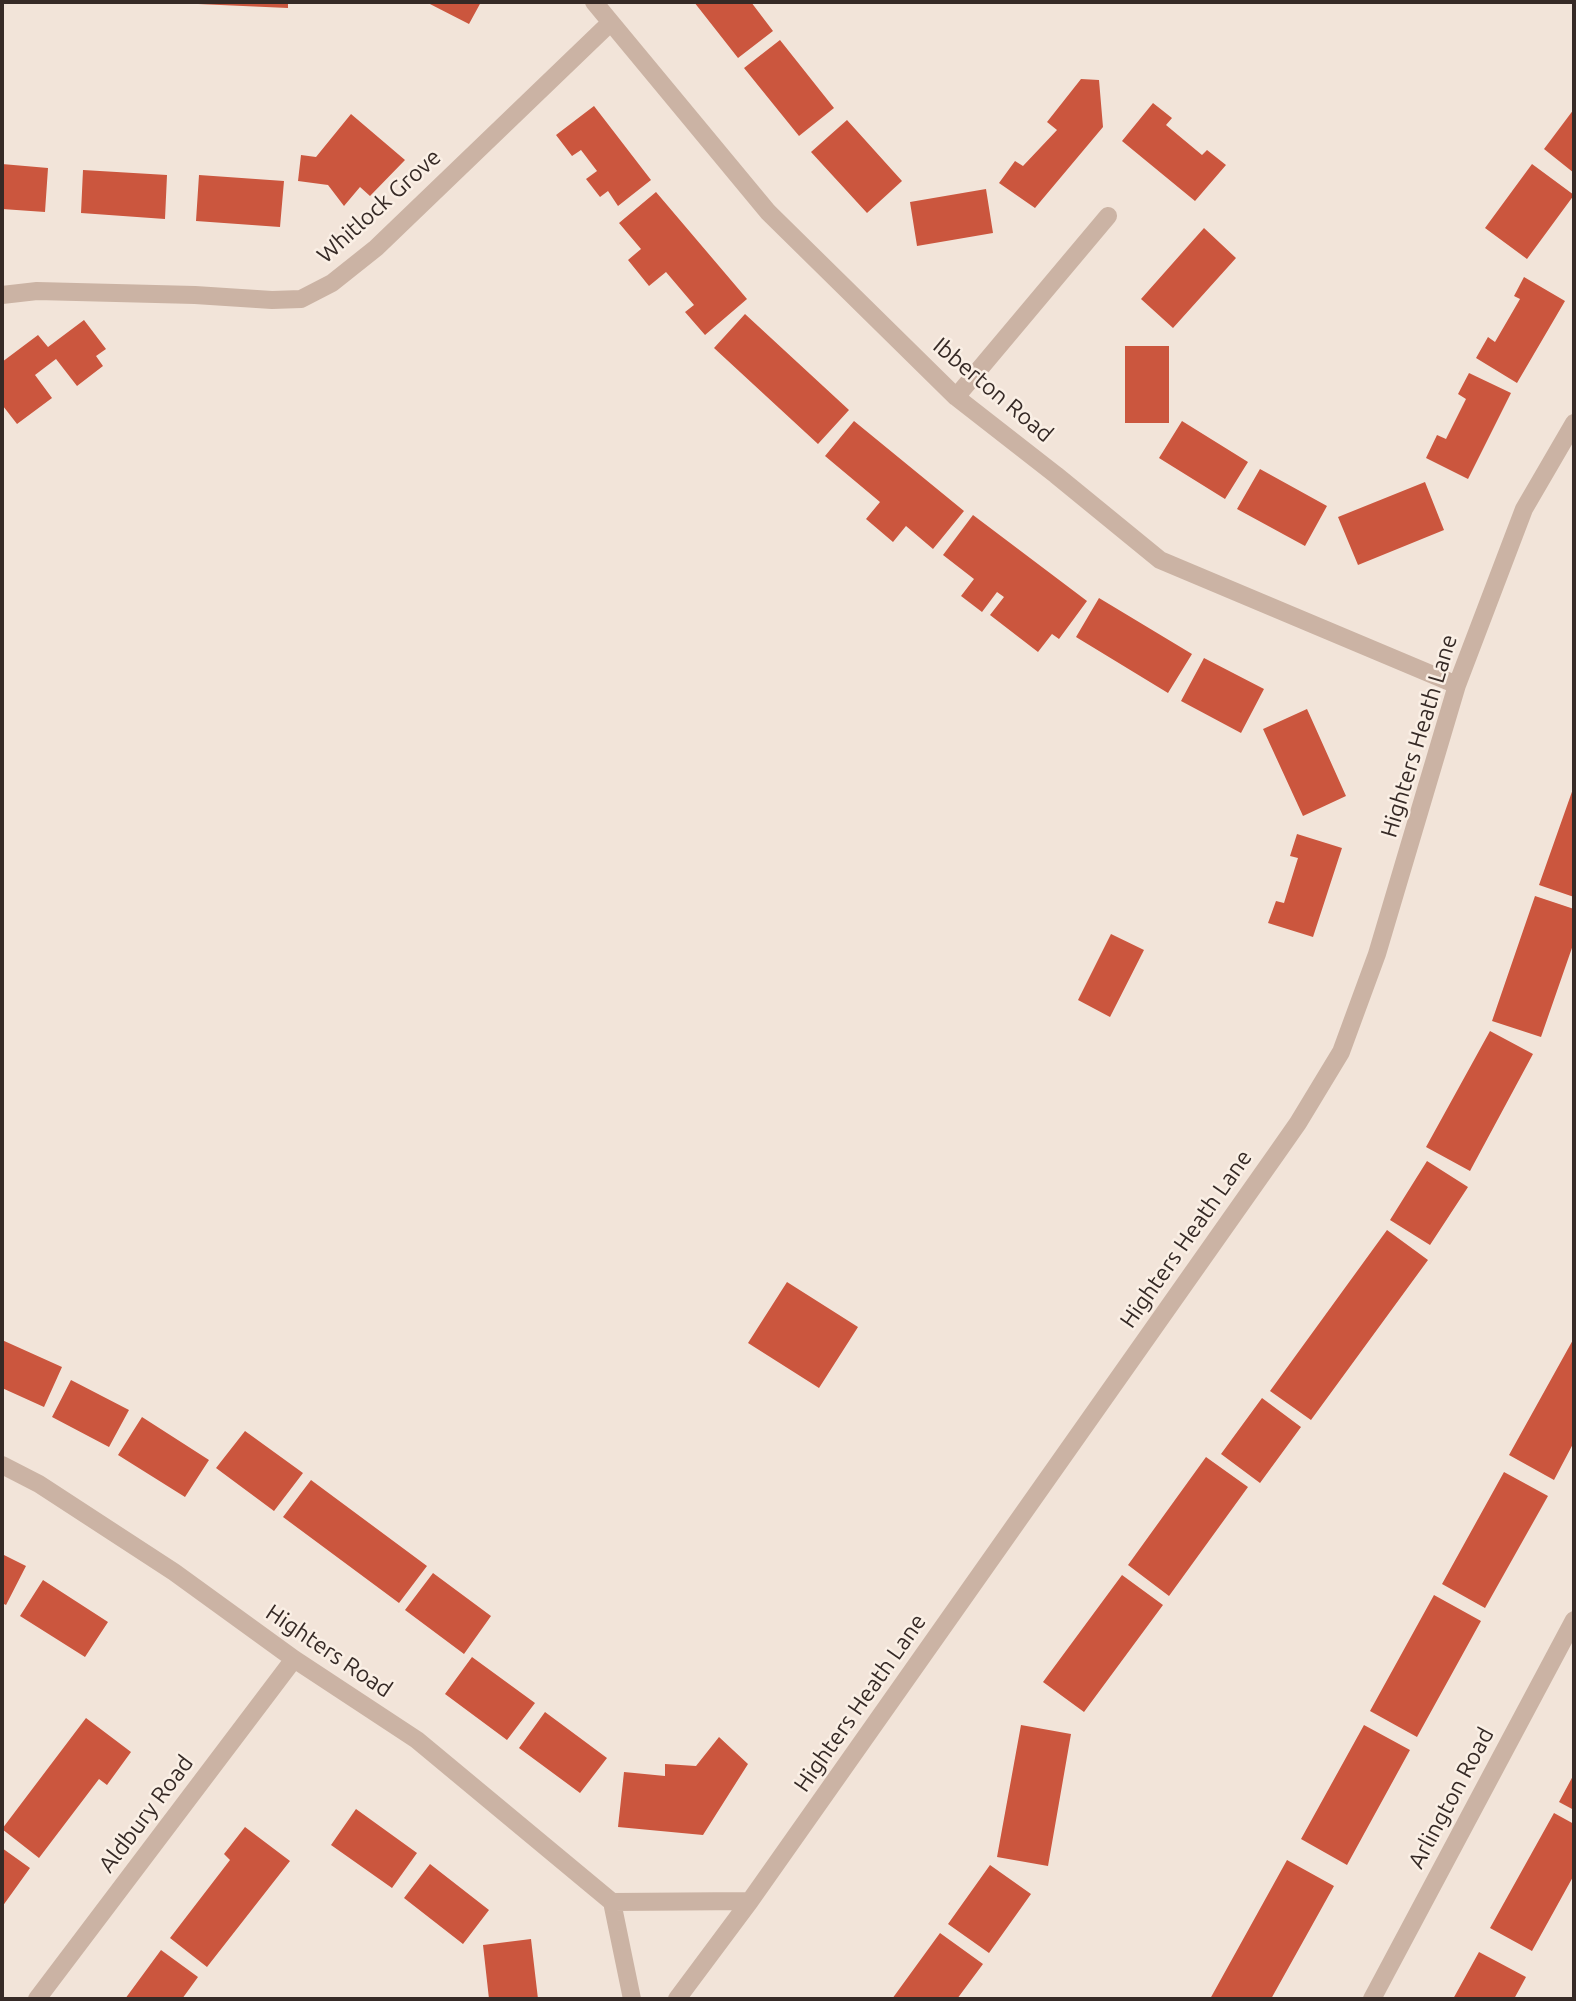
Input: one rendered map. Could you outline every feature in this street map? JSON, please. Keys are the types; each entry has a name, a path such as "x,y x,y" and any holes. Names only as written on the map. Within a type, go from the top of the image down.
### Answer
{"street":[{"name":"Ibberton Road","path":"594,2 768,212 956,397 1160,559 1457,685"},
{"name":"Whitlock Grove","path":"2,295 37,291 301,299 332,283 376,248 610,23"},
{"path":"956,397 1108,216"},
{"name":"Highters Heath Lane","path":"677,1999 750,1901 1277,1153 1341,1052 1377,954 1457,685 1524,509 1574,423"},
{"name":"Highters Road","path":"2,1465 40,1484 174,1572 295,1659 417,1740 612,1902"},
{"name":"Arlington Road","path":"1372,1999 1574,1620"},
{"name":"Aldbury Road","path":"37,1999 295,1659"},
{"path":"632,1999 612,1902 750,1901"}],"building":[{"path":"288,2 288,8 198,4"},
{"path":"426,2 481,2 469,24"},
{"path":"694,2 751,2 773,31 738,58"},
{"path":"780,40 834,108 799,136 744,68"},
{"path":"1081,79 1099,80 1103,127 1035,208 999,183 1015,161 1023,166 1057,130 1047,122"},
{"path":"1153,103 1172,118 1166,125 1202,155 1207,150 1226,165 1195,201 1122,141"},
{"path":"594,106 651,180 618,206 608,191 600,197 586,179 597,171 581,150 572,156 556,135"},
{"path":"1574,109 1574,173 1544,149"},
{"path":"351,114 405,160 370,196 360,187 344,206 328,185 298,181 301,155 316,157"},
{"path":"847,120 902,181 867,213 811,152"},
{"path":"2,164 48,168 45,212 2,209"},
{"path":"1532,164 1574,195 1527,259 1485,228"},
{"path":"83,170 167,175 165,219 81,213"},
{"path":"199,175 284,181 280,227 196,221"},
{"path":"986,189 993,233 917,246 910,202"},
{"path":"656,192 747,299 705,335 685,312 694,305 666,272 649,286 628,260 641,249 619,223"},
{"path":"1204,228 1236,258 1173,328 1141,299"},
{"path":"1524,277 1565,301 1517,383 1476,358 1488,337 1495,342 1520,299 1514,296"},
{"path":"745,314 849,410 818,444 714,348"},
{"path":"84,320 106,349 96,356 103,366 77,386 56,359 35,375 52,398 17,424 2,407 2,362 38,335 48,347"},
{"path":"1125,346 1169,346 1169,423 1125,423"},
{"path":"1469,373 1511,393 1468,479 1426,458 1437,435 1446,439 1466,399 1458,394"},
{"path":"854,421 964,511 933,549 906,526 893,542 866,519 880,502 825,456"},
{"path":"1182,421 1248,462 1225,499 1159,458"},
{"path":"1260,469 1327,506 1305,546 1237,509"},
{"path":"1425,482 1444,530 1358,565 1338,517"},
{"path":"973,515 1087,601 1059,639 1052,634 1038,652 990,615 1004,597 997,592 982,612 961,596 974,579 943,555"},
{"path":"1099,598 1192,654 1168,693 1076,637"},
{"path":"1204,658 1264,689 1241,733 1181,701"},
{"path":"1307,709 1346,796 1303,816 1263,729"},
{"path":"1574,786 1574,897 1539,885"},
{"path":"1297,834 1342,848 1313,937 1268,923 1276,901 1284,903 1298,858 1290,856"},
{"path":"1535,896 1574,909 1574,942 1541,1037 1492,1021"},
{"path":"1111,934 1144,950 1110,1017 1078,1000"},
{"path":"1490,1031 1533,1054 1470,1171 1426,1147"},
{"path":"1427,1161 1468,1187 1430,1245 1390,1220"},
{"path":"1387,1230 1428,1260 1311,1420 1270,1391"},
{"path":"787,1282 858,1327 819,1388 748,1343"},
{"path":"1574,1338 1574,1442 1554,1480 1509,1455"},
{"path":"2,1340 62,1367 44,1407 2,1388"},
{"path":"71,1380 129,1410 109,1447 52,1417"},
{"path":"1262,1398 1301,1427 1260,1483 1221,1454"},
{"path":"142,1417 209,1460 185,1497 118,1455"},
{"path":"245,1431 303,1473 274,1511 216,1468"},
{"path":"1206,1457 1248,1487 1169,1596 1128,1565"},
{"path":"1504,1472 1548,1496 1485,1608 1442,1584"},
{"path":"311,1480 427,1566 399,1603 283,1517"},
{"path":"2,1554 26,1566 6,1605 2,1603"},
{"path":"433,1573 491,1616 464,1654 405,1610"},
{"path":"1122,1575 1163,1605 1084,1712 1043,1682"},
{"path":"43,1580 108,1622 85,1657 20,1616"},
{"path":"1434,1595 1481,1621 1417,1737 1370,1711"},
{"path":"472,1657 535,1703 507,1740 445,1694"},
{"path":"545,1712 607,1758 580,1793 519,1748"},
{"path":"86,1718 131,1752 107,1785 99,1779 39,1858 2,1829"},
{"path":"1021,1725 1071,1734 1048,1866 997,1857"},
{"path":"1364,1725 1410,1750 1347,1865 1301,1839"},
{"path":"719,1737 748,1764 703,1835 618,1827 624,1772 665,1776 665,1764 696,1766"},
{"path":"1574,1774 1574,1810 1559,1802"},
{"path":"356,1809 417,1853 392,1888 331,1845"},
{"path":"1554,1813 1574,1824 1574,1875 1532,1951 1490,1928"},
{"path":"245,1827 290,1861 207,1967 170,1938 230,1860 224,1854"},
{"path":"2,1848 30,1868 2,1907"},
{"path":"1287,1860 1334,1886 1271,1999 1210,1999"},
{"path":"430,1864 489,1910 463,1944 404,1898"},
{"path":"990,1865 1031,1894 989,1953 948,1924"},
{"path":"940,1933 983,1964 957,1999 892,1999"},
{"path":"531,1939 538,1999 489,1999 483,1945"},
{"path":"161,1950 198,1977 182,1999 125,1999"},
{"path":"1479,1952 1526,1977 1514,1999 1453,1999"}]}
